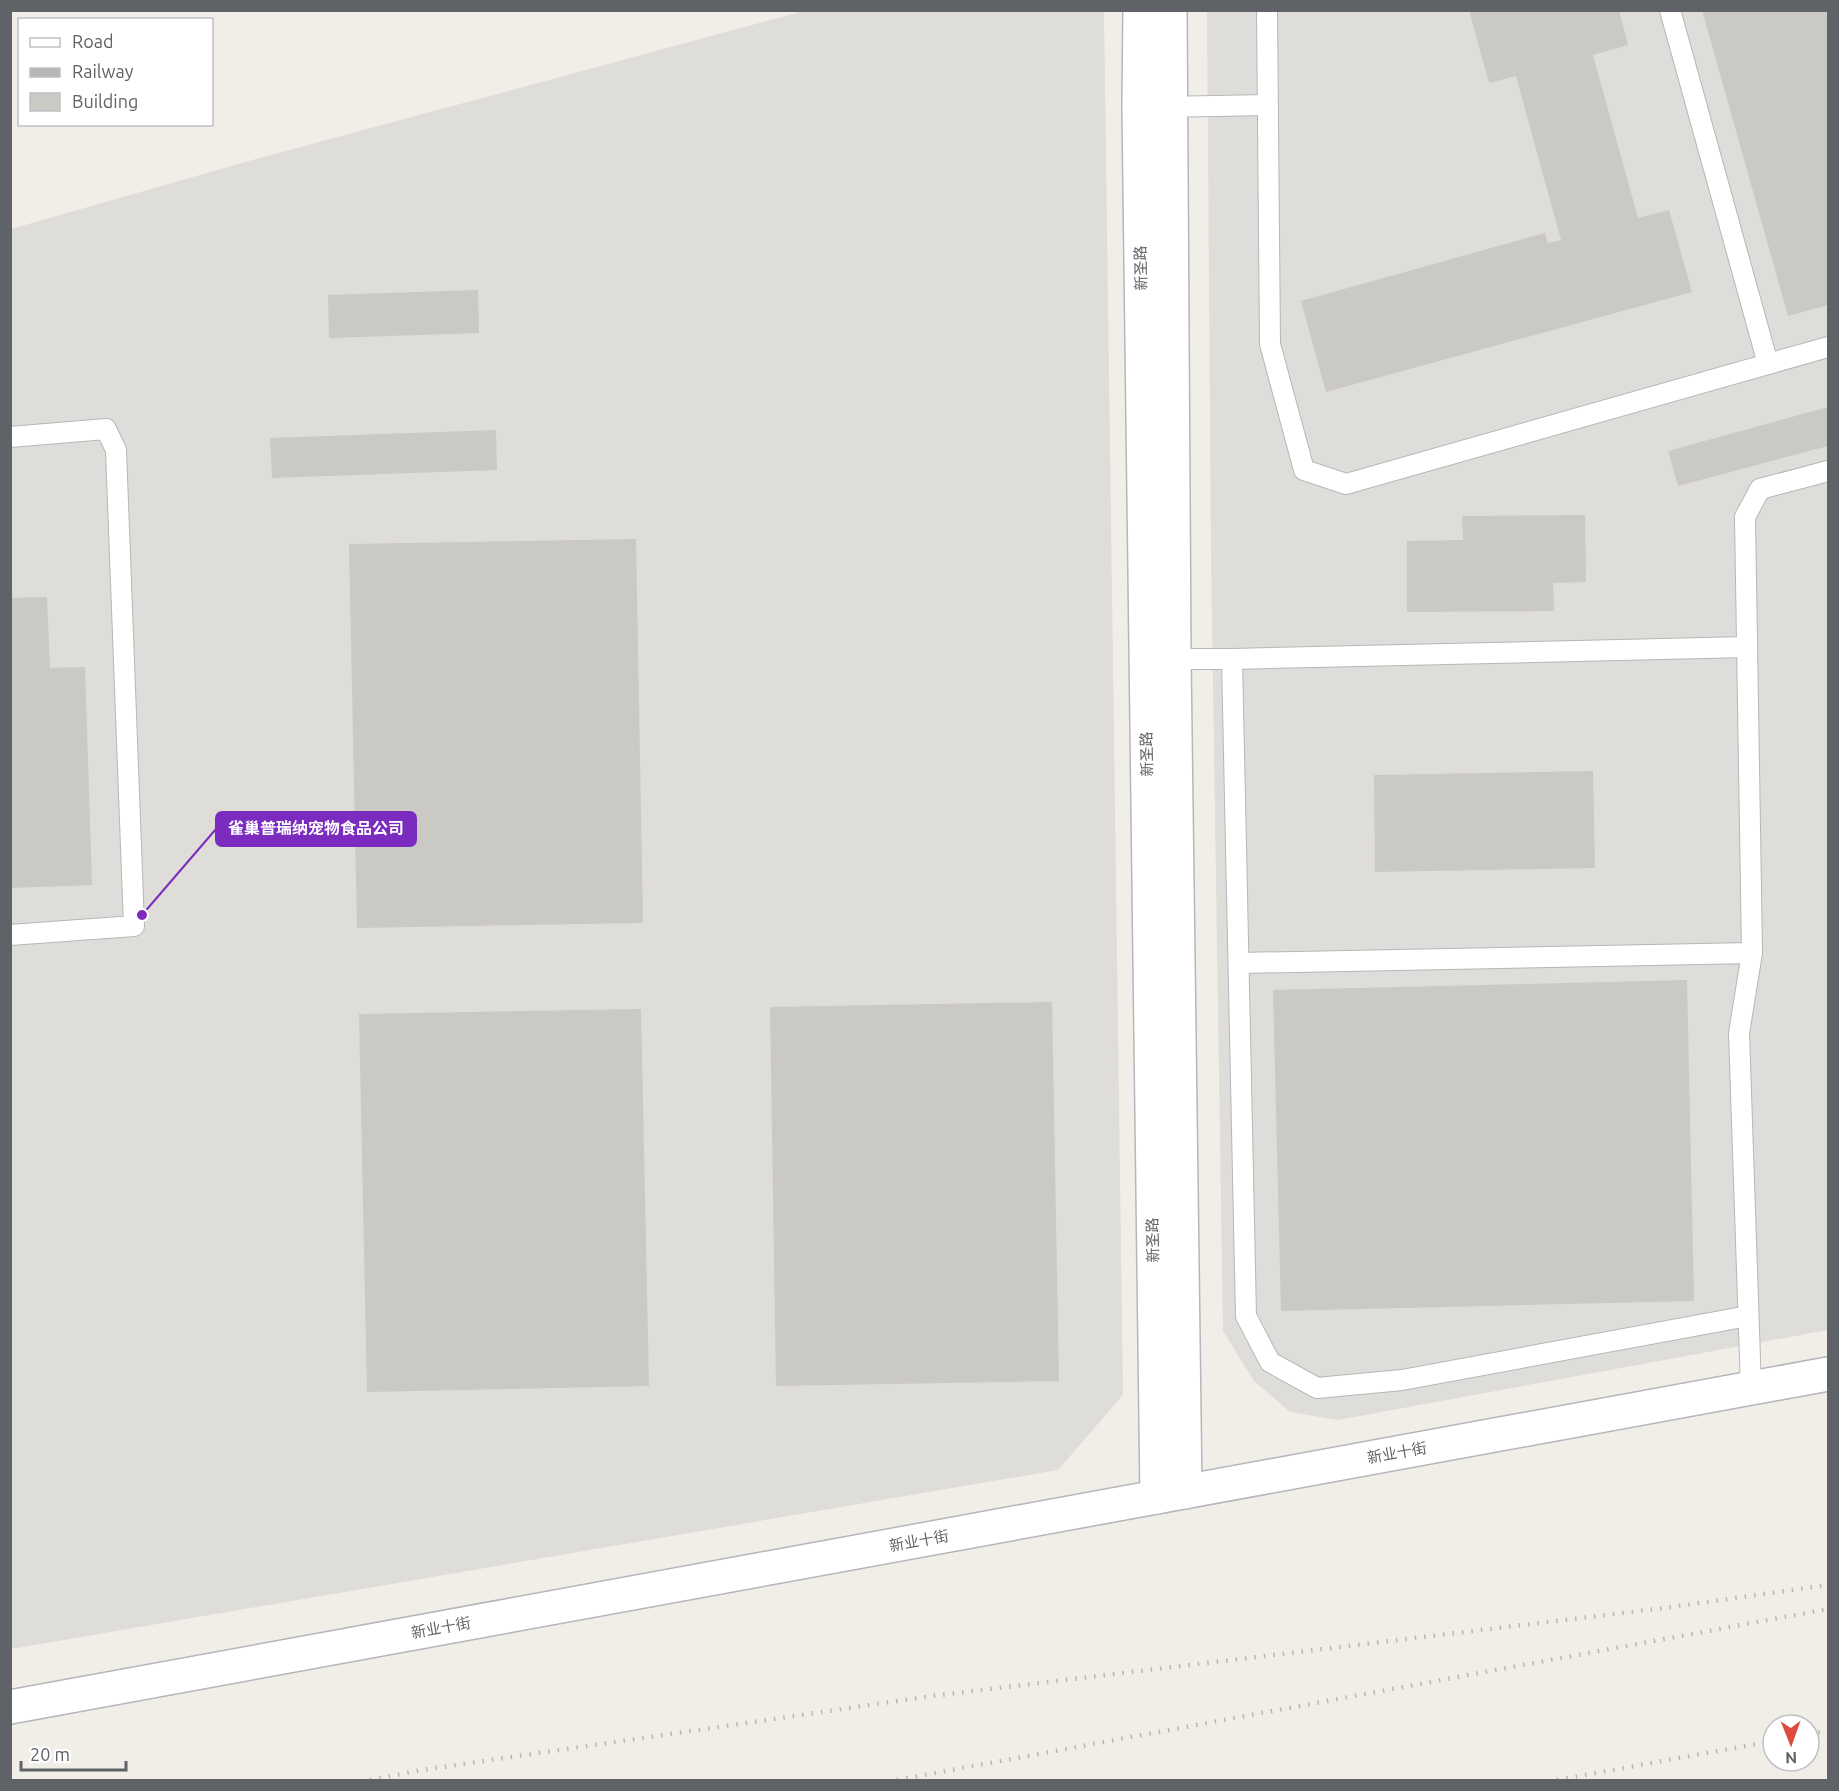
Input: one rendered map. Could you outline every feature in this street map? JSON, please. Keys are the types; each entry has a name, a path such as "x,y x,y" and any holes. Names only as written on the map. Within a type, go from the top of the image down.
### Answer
{"main road":[{"name":"新圣路","path":"1140,10 1154,107 1171,1494"},
{"name":"新圣路","path":"1154,107 1170,10"},
{"name":"新业十街","path":"10,1707 1828,1374"}],"lane":[{"path":"1267,10 1270,344 1304,470 1346,484 1828,347"},
{"path":"1670,10 1768,364"},
{"path":"1154,107 1268,105"},
{"path":"10,437 106,429 116,450 134,926 10,935"},
{"path":"1751,1389 1739,1034 1752,953 1745,517 1760,489 1828,471"},
{"path":"1160,658 1232,659 1747,647"},
{"path":"1232,659 1246,1316 1270,1362 1317,1388 1391,1381 1748,1316"},
{"path":"1239,963 1752,953"}],"shaded area":[{"path":"804,11 1104,11 1123,1395 1058,1470 11,1649 11,229 256,159"},
{"path":"1207,11 1828,11 1828,1330 1338,1420 1290,1412 1254,1381 1223,1331 1211,557"}],"building":[{"path":"1469,10 1619,10 1628,45 1593,55 1638,218 1669,210 1692,292 1326,392 1301,301 1545,233 1548,243 1561,240 1516,76 1489,83"},
{"path":"1702,10 1828,10 1828,305 1788,316"},
{"path":"478,290 479,333 329,338 328,295"},
{"path":"1828,407 1828,446 1678,486 1668,451"},
{"path":"496,430 497,470 272,478 270,438"},
{"path":"1585,515 1586,582 1553,583 1554,611 1407,612 1407,541 1463,540 1462,516"},
{"path":"636,539 643,923 357,928 349,544"},
{"path":"47,597 50,668 85,667 92,885 10,888 10,598"},
{"path":"1593,771 1595,868 1375,872 1374,775"},
{"path":"1687,980 1694,1301 1281,1311 1273,990"},
{"path":"1052,1002 1059,1381 776,1386 770,1007"},
{"path":"641,1009 649,1386 367,1392 359,1014"}],"railway":[{"path":"370,1780 422,1770 932,1696 1664,1608 1828,1585"},
{"path":"897,1780 1828,1609"},
{"path":"1821,1732 1828,1731"},
{"path":"1557,1780 1761,1743"}],"place":[{"name":"雀巢普瑞纳宠物食品公司","path":"142,915"}]}
